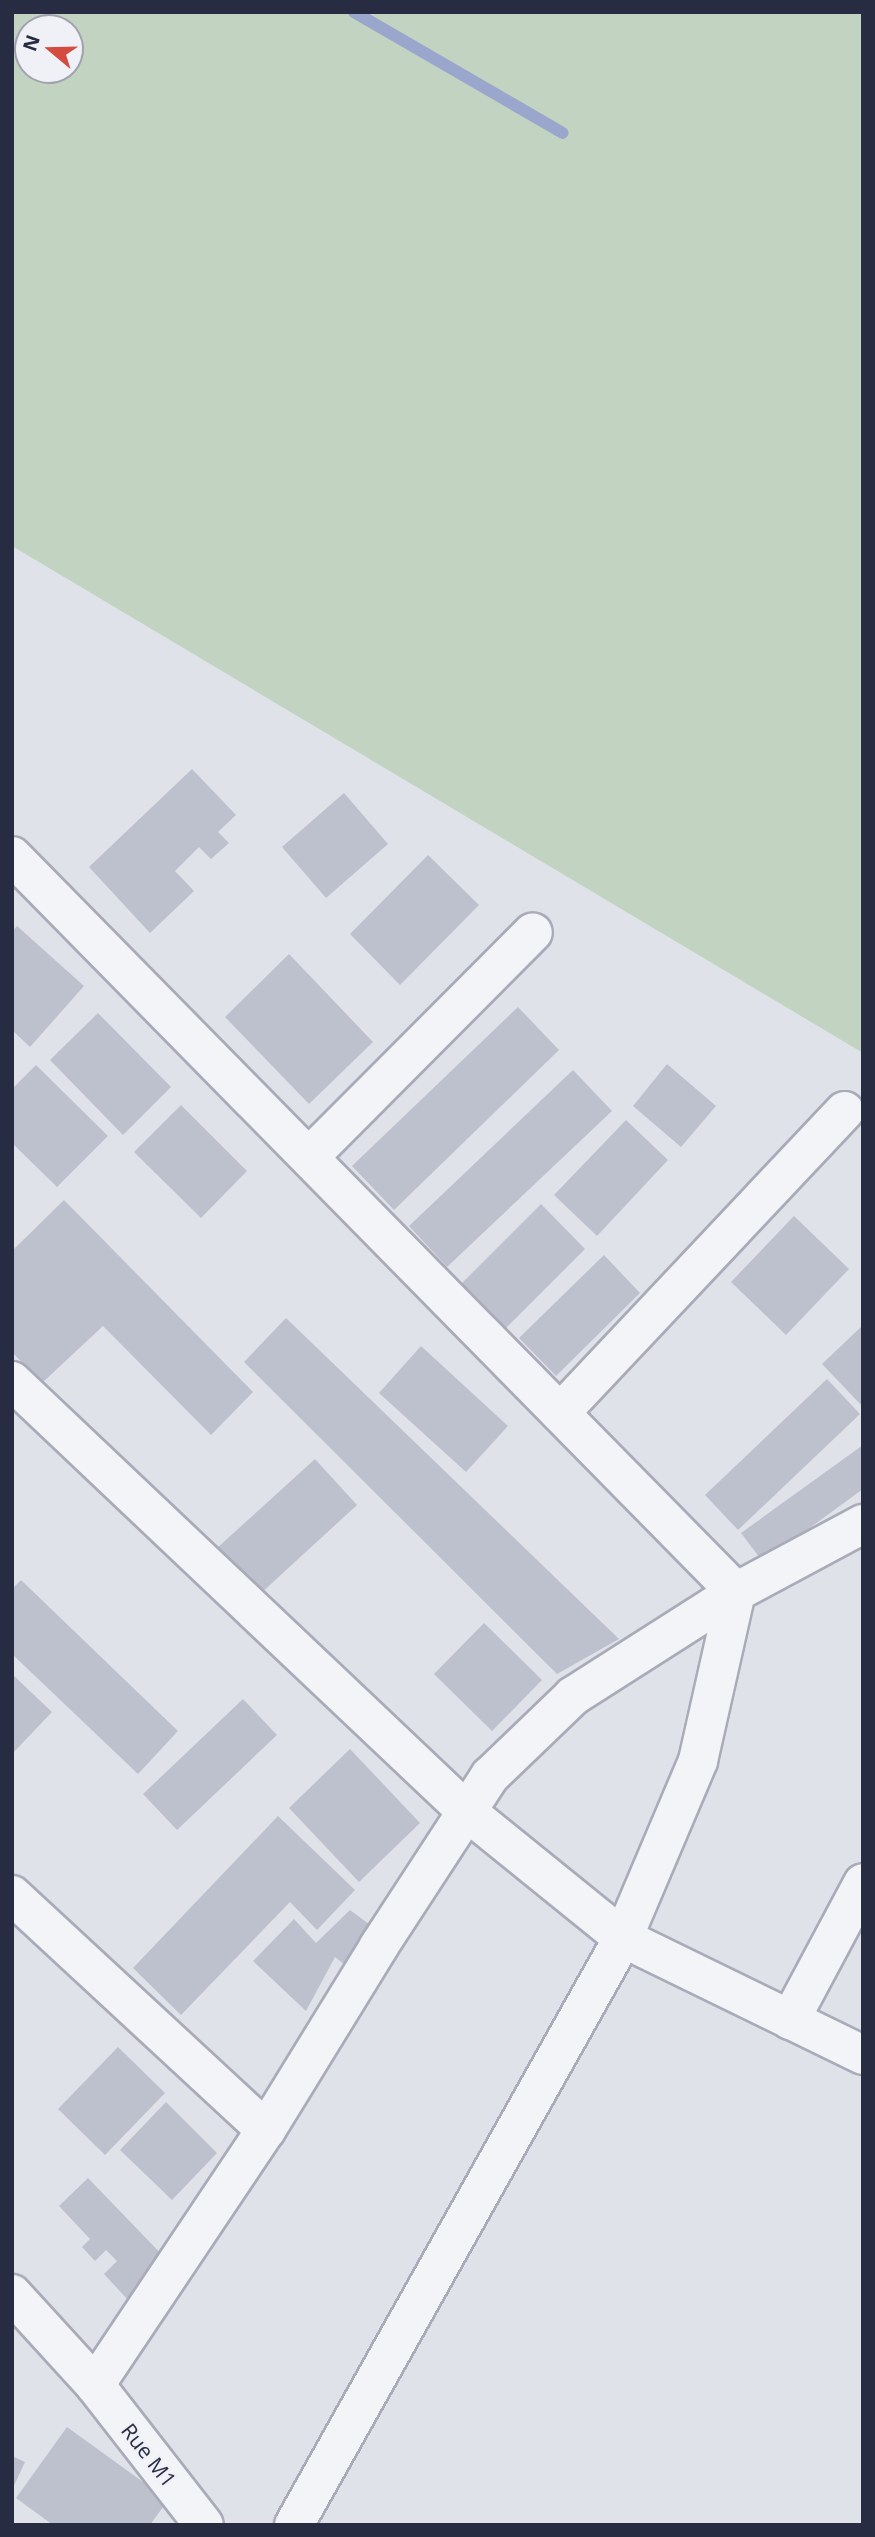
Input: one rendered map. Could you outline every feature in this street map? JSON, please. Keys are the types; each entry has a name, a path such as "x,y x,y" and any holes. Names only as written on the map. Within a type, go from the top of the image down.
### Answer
{"street":[{"path":"12,856 736,1592"},
{"path":"309,1157 533,932"},
{"path":"561,1413 845,1111"},
{"path":"12,1381 466,1811 623,1938 863,2055"},
{"path":"95,2385 267,2130 379,1946 489,1776 573,1696 736,1592 863,1524"},
{"path":"294,2525 623,1938 698,1761 736,1592"},
{"path":"790,2020 863,1883"},
{"path":"12,1895 267,2130"},
{"name":"Rue M1","path":"12,2294 95,2385 204,2525"}],"green space":[{"path":"12,12 863,12 863,1053 12,546"}],"building":[{"path":"192,769 236,815 218,832 229,843 211,859 199,847 175,871 194,891 150,933 89,867"},
{"path":"344,793 388,844 326,898 282,847"},
{"path":"428,855 479,905 400,985 350,934"},
{"path":"17,926 84,986 30,1047 12,1030 12,932"},
{"path":"289,954 373,1042 309,1104 225,1017"},
{"path":"518,1007 559,1050 394,1210 352,1166"},
{"path":"98,1013 171,1087 123,1135 50,1060"},
{"path":"667,1064 716,1106 681,1147 633,1106"},
{"path":"36,1065 108,1136 57,1187 12,1143 12,1089"},
{"path":"573,1070 612,1111 447,1267 409,1226"},
{"path":"181,1105 247,1171 201,1218 134,1152"},
{"path":"626,1120 668,1160 597,1236 554,1195"},
{"path":"64,1200 253,1392 211,1435 103,1326 42,1383 12,1352 12,1251"},
{"path":"541,1204 585,1249 504,1330 460,1285"},
{"path":"794,1216 849,1269 786,1335 731,1282"},
{"path":"604,1255 640,1293 556,1376 519,1338"},
{"path":"286,1318 619,1639 557,1674 244,1362"},
{"path":"863,1325 863,1407 822,1364"},
{"path":"421,1346 508,1426 466,1472 379,1393"},
{"path":"827,1379 860,1414 738,1530 705,1495"},
{"path":"863,1445 863,1489 763,1562 741,1533"},
{"path":"315,1459 357,1505 259,1595 216,1549"},
{"path":"21,1580 178,1731 138,1774 12,1654 12,1589"},
{"path":"484,1623 542,1680 492,1731 434,1674"},
{"path":"12,1674 52,1712 12,1754"},
{"path":"243,1699 277,1735 177,1830 143,1794"},
{"path":"350,1749 420,1823 359,1882 289,1808"},
{"path":"278,1816 355,1890 317,1930 290,1902 181,2015 133,1968"},
{"path":"350,1910 377,1930 350,1969 335,1957 306,2011 253,1961 294,1919 316,1943"},
{"path":"118,2047 165,2093 105,2155 58,2109"},
{"path":"166,2102 217,2153 172,2200 120,2150"},
{"path":"88,2178 169,2262 129,2301 104,2274 117,2261 106,2250 95,2261 82,2247 90,2239 59,2206"},
{"path":"67,2427 168,2500 150,2525 53,2525 16,2498"},
{"path":"12,2456 25,2462 12,2490"}],"waterway":[{"path":"354,12 563,133"}]}
